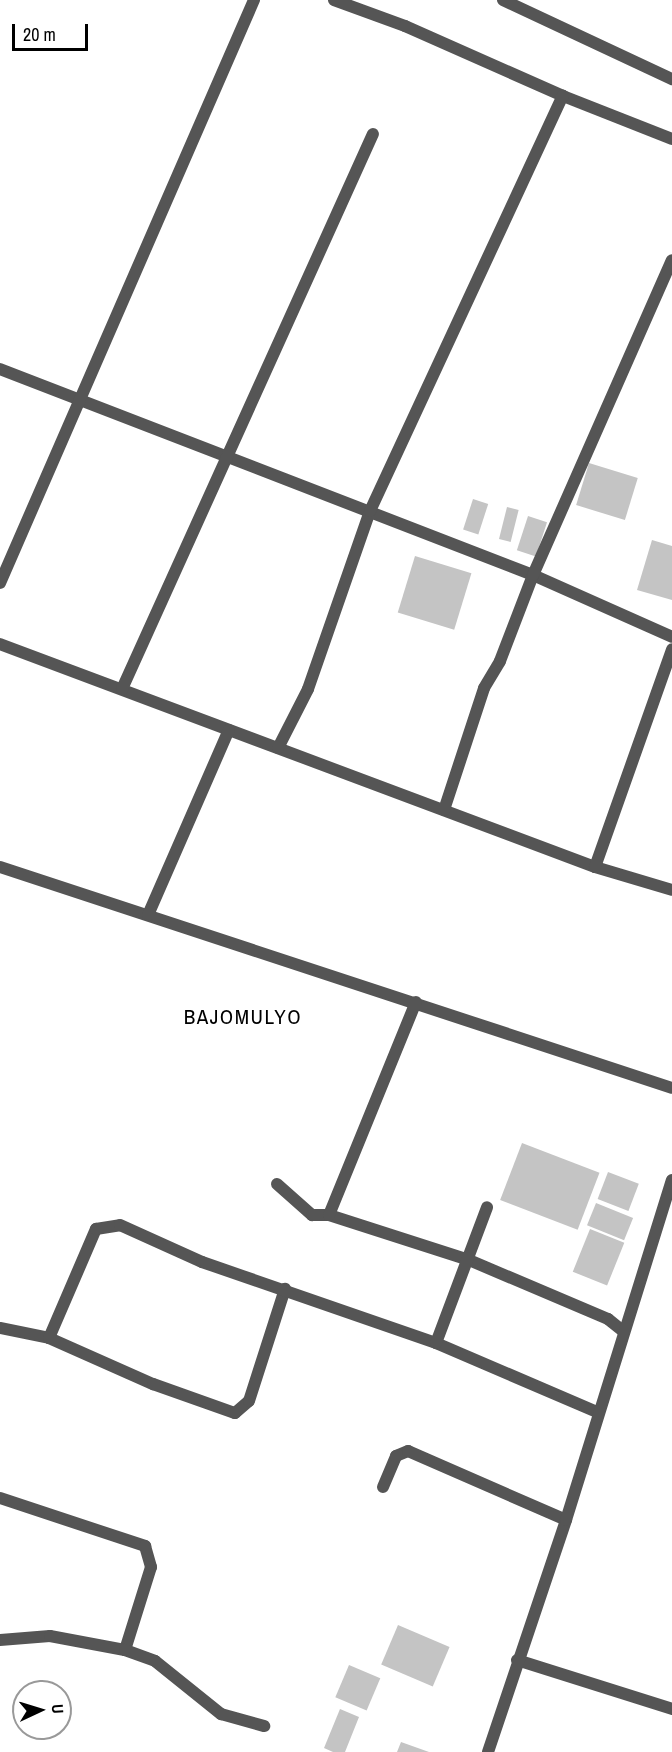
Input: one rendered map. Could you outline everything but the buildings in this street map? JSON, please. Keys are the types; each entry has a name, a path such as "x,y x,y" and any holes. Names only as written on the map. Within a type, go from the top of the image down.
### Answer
{"street":[{"path":"0,583 254,0"},
{"path":"334,0 405,26 563,96 672,139"},
{"path":"503,0 672,79"},
{"path":"278,748 308,689 370,511 563,96"},
{"path":"122,689 225,454 352,188 373,134"},
{"path":"444,810 471,722 500,662 533,575 672,260"},
{"path":"0,369 225,454 533,575 672,638"},
{"path":"0,644 596,867 672,890"},
{"path":"596,867 672,649"},
{"path":"148,915 229,730"},
{"path":"0,867 672,1088"},
{"path":"329,1215 416,1002"},
{"path":"488,1752 517,1660 566,1520 623,1331 672,1180"},
{"path":"277,1184 312,1215 329,1215 469,1260 608,1319 623,1331"},
{"path":"436,1343 487,1207"},
{"path":"49,1338 101,1225 120,1225 202,1263 285,1289 436,1343 599,1413"},
{"path":"0,1328 49,1338 153,1384 235,1413 249,1401 285,1289"},
{"path":"383,1487 396,1456 408,1451 566,1520"},
{"path":"0,1498 145,1546 151,1567 126,1650"},
{"path":"0,1640 50,1636 126,1650 155,1661 221,1714 264,1726"},
{"path":"517,1660 672,1709"}],"district":[{"name":"BAJOMULYO","path":"243,1017"}]}
